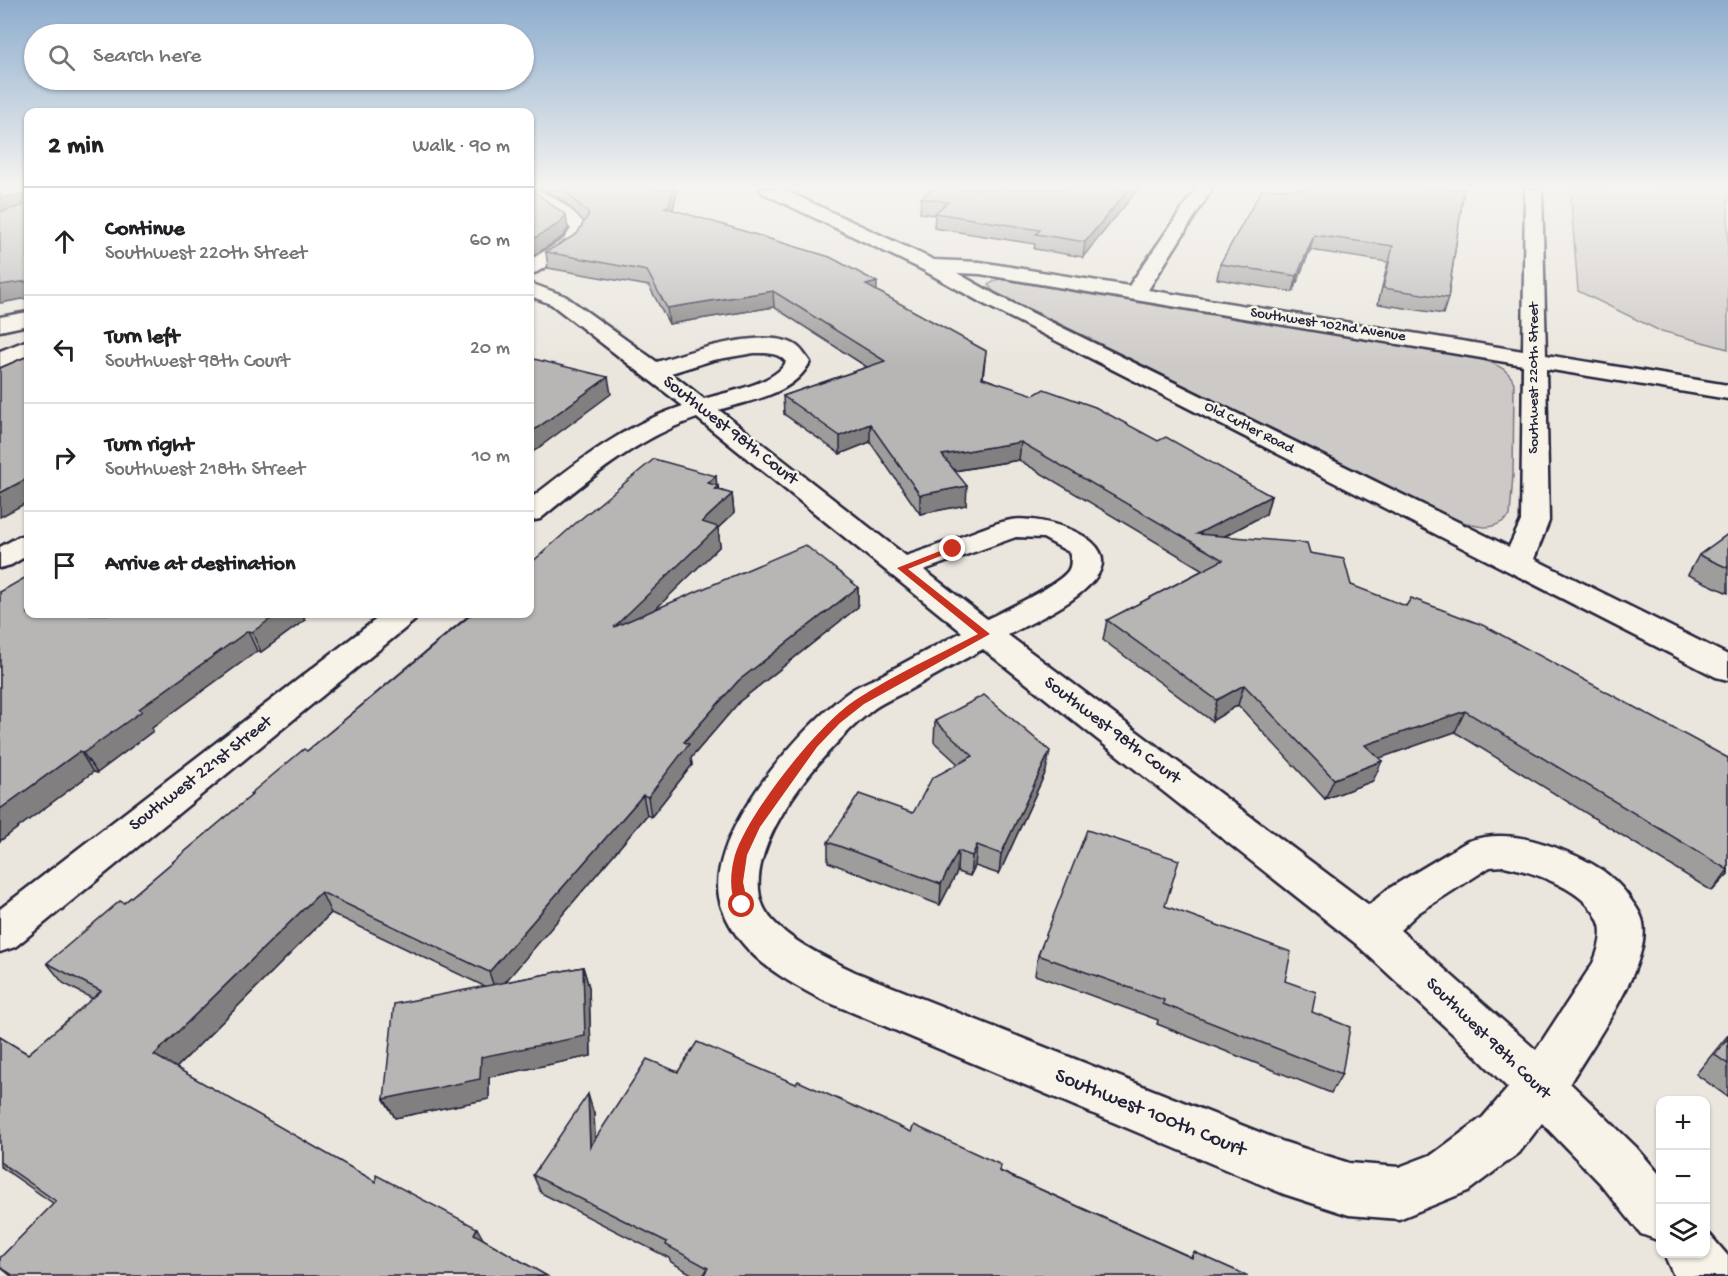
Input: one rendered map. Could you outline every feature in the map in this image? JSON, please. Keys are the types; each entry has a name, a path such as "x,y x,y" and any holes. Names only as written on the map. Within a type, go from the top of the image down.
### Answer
{"street":[{"path":"534,266 562,249"},
{"name":"Old Cutler Road","path":"895,249 989,298 1728,669"},
{"path":"1135,293 1164,249"},
{"name":"Southwest 220th Street","path":"1517,563 1535,521 1534,249"},
{"name":"Southwest 102nd Avenue","path":"928,265 980,268 1728,392"},
{"name":"Southwest 98th Court","path":"534,291 558,300 654,371 985,634 1370,930 1485,1033 1618,1165 1656,1210"},
{"path":"0,324 24,320"},
{"path":"534,510 583,471 637,435 659,423 782,380 797,368 797,358 787,351 762,346 745,346 712,352 654,371"},
{"path":"0,360 24,349"},
{"path":"902,568 1013,528 1047,530 1081,547 1086,562 1082,575 1050,599 985,634"},
{"path":"0,559 24,545"},
{"name":"Southwest 221st Street","path":"0,934 398,618"},
{"name":"Southwest 100th Court","path":"985,634 860,701 836,720 813,745 755,825 741,855 737,882 742,905 753,925 771,946 799,966 839,986 1284,1168 1349,1189 1399,1193 1450,1173 1501,1135 1540,1088 1611,974 1621,950 1622,922 1608,899 1584,879 1530,855 1504,850 1482,852 1402,901 1370,930"},
{"path":"1694,1258 1709,1276"}],"shaded area":[{"path":"1575,249 1728,249 1728,349 1658,330 1578,291"},
{"path":"998,279 1469,356 1496,365 1507,372 1514,383 1510,516 1490,527 1477,526 1455,519 993,291 988,285"}],"building":[{"path":"0,249 24,249 24,282 0,285"},
{"path":"552,249 802,249 830,257 877,282 866,285 986,351 982,378 1034,395 1044,389 1095,407 1158,441 1166,437 1271,496 1197,534 1307,543 1310,553 1344,559 1351,585 1406,606 1411,598 1485,626 1728,758 1728,870 1465,711 1365,745 1382,761 1334,779 1244,685 1217,700 1107,620 1223,560 1021,442 942,455 967,486 920,495 870,424 840,436 783,396 885,361 773,291 667,308 647,271 546,252"},
{"path":"1229,249 1308,249 1297,276 1220,264"},
{"path":"1392,249 1455,249 1448,298 1383,288"},
{"path":"24,358 24,480 0,493 0,368"},
{"path":"534,359 608,377 534,430"},
{"path":"654,459 716,476 708,483 718,486 715,489 732,494 702,522 718,527 614,627 805,545 858,587 738,681 684,742 689,744 648,797 643,795 489,972 321,892 154,1055 376,1182 376,1175 477,1228 474,1234 547,1276 14,1276 0,1267 0,1258 56,1201 0,1162 0,1037 28,1054 101,991 47,963 120,901 124,903 304,749 307,751 467,618 534,618 534,560"},
{"path":"1728,534 1728,568 1699,555"},
{"path":"24,578 24,618 272,618 252,632 248,631 139,709 142,711 83,753 80,751 0,809 0,592"},
{"path":"984,695 1050,751 1001,854 977,845 972,856 958,851 941,884 828,842 859,794 913,813 932,778 973,756 935,721"},
{"path":"1087,830 1179,860 1165,906 1291,952 1285,981 1316,992 1312,1012 1350,1027 1342,1074 1163,1004 1164,1000 1038,955"},
{"path":"583,967 585,1036 481,1057 480,1079 384,1099 394,1004"},
{"path":"1728,1038 1728,1064 1715,1055"},
{"path":"697,1042 796,1084 798,1081 911,1132 914,1125 1001,1165 999,1171 1192,1258 1194,1252 1248,1276 703,1276 708,1268 666,1245 667,1242 533,1175 588,1094 590,1147 647,1059 678,1072"}],"route":[{"path":"742,905 737,882 741,855 755,825 783,783 813,745 836,720 860,701 985,634 902,568 953,549"}]}
